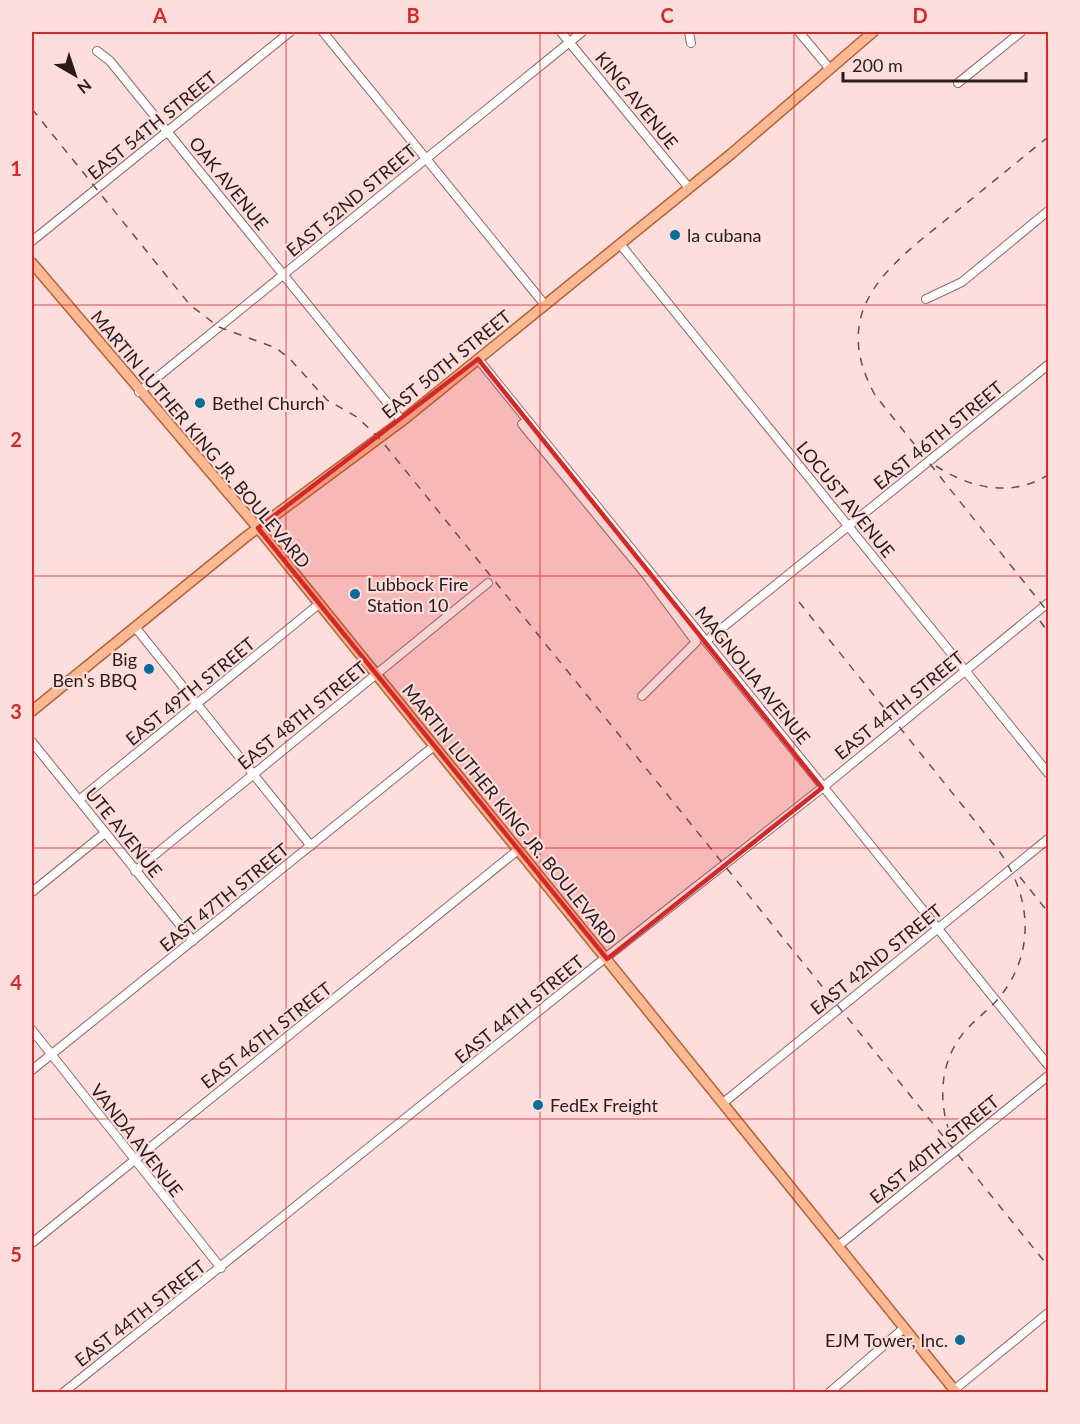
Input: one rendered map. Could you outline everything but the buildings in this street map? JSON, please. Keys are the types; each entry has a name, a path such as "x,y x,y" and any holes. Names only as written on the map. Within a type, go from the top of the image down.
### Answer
{"main road":[{"name":"EAST 50TH STREET","path":"32,711 258,528 402,420 545,305 689,188 873,32"},
{"name":"MARTIN LUTHER KING JR. BOULEVARD","path":"32,263 139,392 258,528 955,1391"}],"street":[{"name":"EAST 54TH STREET","path":"32,241 290,32"},
{"path":"323,32 545,305"},
{"name":"KING AVENUE","path":"561,32 689,188"},
{"name":"EAST 52ND STREET","path":"139,392 582,32"},
{"path":"688,32 691,43"},
{"path":"799,32 829,68"},
{"path":"958,83 1021,32"},
{"name":"OAK AVENUE","path":"97,51 110,61 402,420"},
{"path":"926,299 962,282 1048,211"},
{"name":"LOCUST AVENUE","path":"620,244 1048,773"},
{"name":"MAGNOLIA AVENUE","path":"478,359 786,739 822,788 1048,1065"},
{"name":"EAST 46TH STREET","path":"706,641 1048,365"},
{"path":"522,424 646,576 696,642 642,696"},
{"name":"EAST 48TH STREET","path":"135,871 488,583"},
{"name":"EAST 44TH STREET","path":"64,1392 595,966 607,959 822,788 1048,603"},
{"name":"EAST 49TH STREET","path":"79,800 319,604"},
{"path":"135,627 311,846"},
{"name":"UTE AVENUE","path":"32,742 192,941"},
{"name":"EAST 47TH STREET","path":"32,1070 434,746"},
{"path":"32,892 105,833"},
{"name":"EAST 42ND STREET","path":"723,1103 1048,839"},
{"name":"EAST 46TH STREET","path":"32,1243 518,850"},
{"name":"VANDA AVENUE","path":"32,1030 133,1161 221,1268"},
{"name":"EAST 40TH STREET","path":"838,1246 1048,1076"},
{"path":"955,1391 1048,1313"},
{"path":"830,1392 904,1328"}],"highlighted area":[{"path":"478,359 822,788 607,959 258,528"}],"railway":[{"path":"32,109 190,305 219,327 276,348 290,359 327,400 357,417 380,439 1048,1266"},
{"path":"1048,137 929,233 888,271 873,291 862,313 858,337 862,364 875,395 1048,612"},
{"path":"936,466 963,480 991,487 1020,486 1048,475"},
{"path":"799,602 999,851 1018,887 1025,925 1024,945 1019,963 998,999 961,1036 946,1066 943,1105 954,1143"},
{"path":"1040,621 1048,632"},
{"path":"1020,877 1048,912"}],"place":[{"name":"la cubana","path":"675,235"},
{"name":"Bethel Church","path":"200,403"},
{"name":"Lubbock Fire Station 10","path":"355,594"},
{"name":"Big Ben's BBQ","path":"149,669"},
{"name":"FedEx Freight","path":"538,1105"},
{"name":"EJM Tower, Inc.","path":"960,1340"}]}
